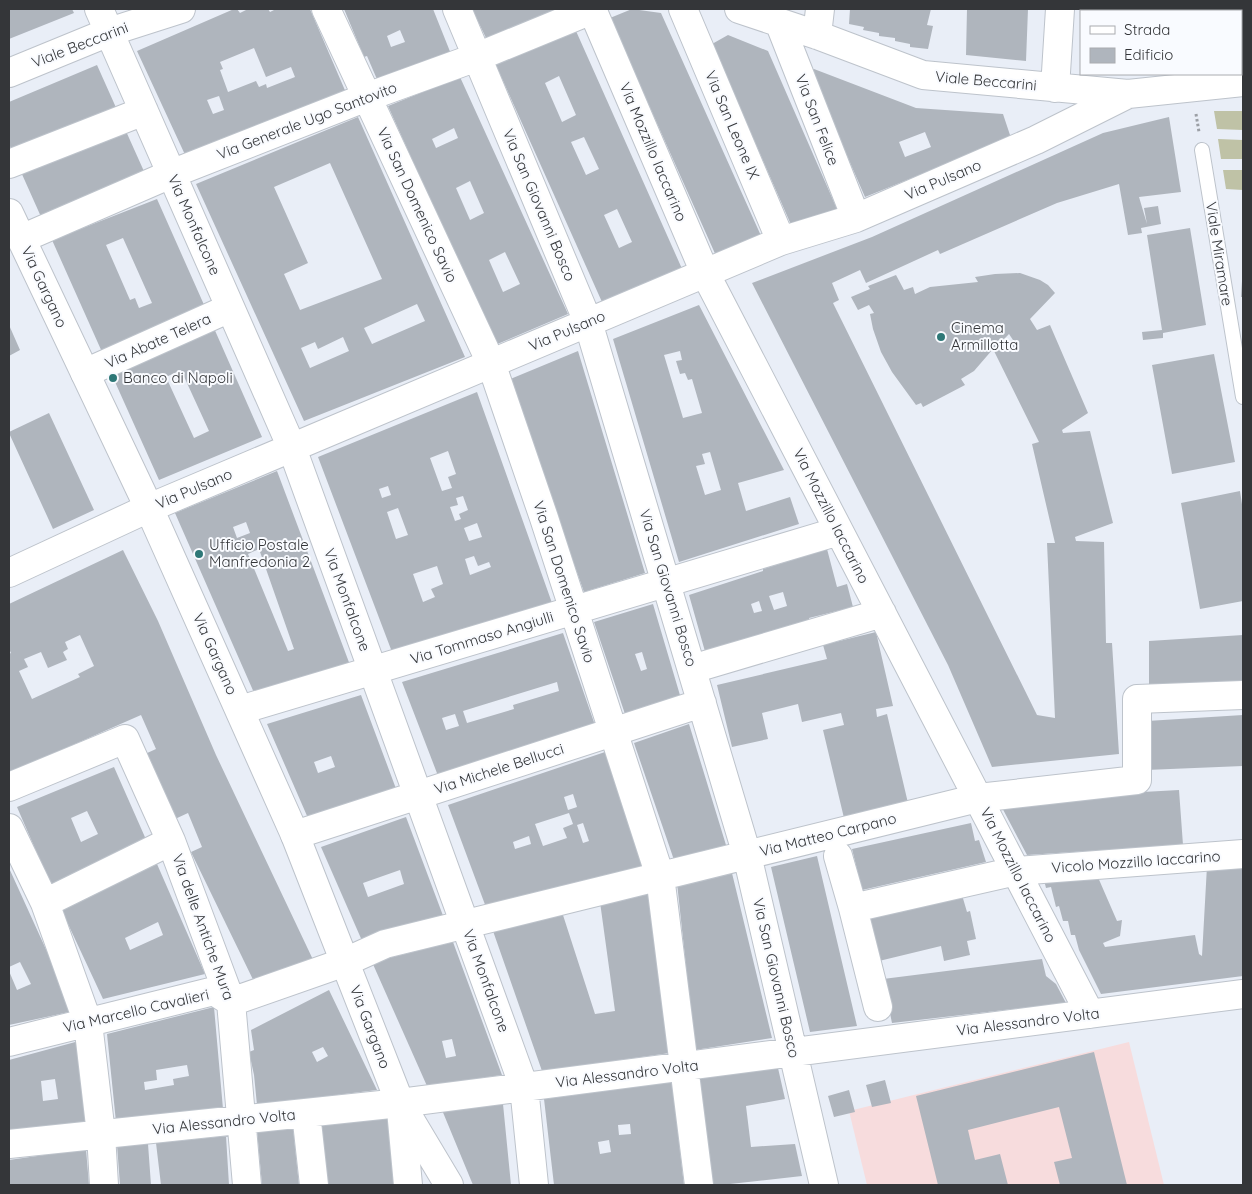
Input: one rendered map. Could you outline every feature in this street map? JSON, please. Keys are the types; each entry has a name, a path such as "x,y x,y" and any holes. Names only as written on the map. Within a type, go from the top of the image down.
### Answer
{"street":[{"name":"Viale Beccarini","path":"9,73 104,20 181,9"},
{"name":"Via San Domenico Savio","path":"326,9 491,363 544,518 660,876 699,1185"},
{"name":"Via San Giovanni Bosco","path":"457,9 588,322 747,854 824,1185"},
{"name":"Via Generale Ugo Santovito","path":"21,239 171,174 367,97 477,57 593,9"},
{"name":"Via Mozzillo Iaccarino","path":"593,9 705,273 1090,1014"},
{"name":"Via San Leone IX","path":"683,9 781,241"},
{"name":"Viale Beccarini","path":"739,9 779,22 818,22 923,76 1128,94 1243,82"},
{"path":"1055,88 1060,9"},
{"name":"Via Monfalcone","path":"104,20 292,448 524,1088 534,1185"},
{"name":"Via San Felice","path":"779,22 856,218"},
{"name":"Via Pulsano","path":"9,574 149,508 588,322 781,241 856,218 1036,140 1128,94"},
{"path":"9,164 144,111"},
{"name":"Via Gargano","path":"9,213 149,508 295,835 400,1103"},
{"name":"Via Abate Telera","path":"85,373 230,308"},
{"name":"Via Tommaso Angiulli","path":"240,710 839,531"},
{"path":"692,669 882,613"},
{"name":"Via Matteo Carpano","path":"345,962 385,944 978,798 1137,780 1137,699 1243,695"},
{"name":"Via Michele Bellucci","path":"295,835 702,703"},
{"name":"Via delle Antiche Mura","path":"9,787 125,739 171,841 232,1002 247,1185"},
{"path":"9,828 45,904 88,1023 101,1134 104,1185"},
{"path":"45,904 171,841"},
{"name":"Vicolo Mozzillo Iaccarino","path":"853,908 1016,871 1243,854"},
{"path":"838,856 878,1007"},
{"name":"Via Marcello Cavalieri","path":"9,1042 214,991 232,1002 345,962"},
{"name":"Via Alessandro Volta","path":"9,1144 400,1103 524,1088 1243,994"},
{"path":"400,1103 408,1185"},
{"path":"400,1103 449,1185"},
{"path":"306,1113 314,1185"}],"lane":[{"name":"Viale Miramare","path":"1202,150 1240,357 1243,397"}],"path":[{"path":"1192,87 1202,150"}],"shaded area":[{"path":"1129,1042 1164,1185 867,1185 849,1111"}],"green space":[{"path":"1214,111 1243,111 1243,130 1217,129"},
{"path":"1218,139 1243,140 1243,159 1221,159"},
{"path":"1223,170 1243,170 1243,190 1226,189"}],"building":[{"path":"9,9 72,9 74,13 9,39"},
{"path":"234,9 237,9 240,13 248,9 268,9 270,12 276,9 310,9 347,95 187,159 137,51","holes":["254,48 266,77 291,67 295,77 267,88 266,84 259,87 256,81 228,92 220,70 223,69 220,62","219,96 224,110 213,114 207,100"]},
{"path":"344,9 433,9 451,54 379,84 367,56 364,57","holes":["400,30 405,42 391,47 387,36"]},
{"path":"472,9 562,9 487,40"},
{"path":"632,9 661,13 762,238 717,258 610,18"},
{"path":"850,9 931,9 927,25 933,26 928,49 910,47 910,44 895,41 895,38 879,36 879,33 863,30 864,27 849,24"},
{"path":"967,9 1028,9 1026,61 966,55"},
{"path":"1086,9 1130,9 1130,10"},
{"path":"1243,9 1243,56 1242,10 1198,10"},
{"path":"576,31 683,271 602,302 495,63","holes":["559,76 576,115 562,122 545,83","584,137 599,169 586,175 571,142","617,209 632,242 619,248 604,215"]},
{"path":"728,35 768,51 837,209 792,227 712,44"},
{"path":"97,65 118,112 13,153 9,144 9,102"},
{"path":"814,69 916,108 1003,114 1011,138 865,197 810,71","holes":["925,132 931,147 905,157 899,142"]},
{"path":"460,77 568,314 495,345 388,106","holes":["454,128 458,138 436,148 432,139","470,181 484,213 470,220 456,188","505,252 520,284 503,292 489,260"]},
{"path":"358,117 465,357 304,421 196,184","holes":["330,163 382,279 300,310 284,274 308,263 274,187","417,304 425,321 372,344 364,328","343,337 349,351 310,368 301,348 315,342 318,349"]},
{"path":"1169,117 1181,192 1139,197 1147,224 1144,208 1158,206 1161,224 1141,228 1142,233 1128,235 1119,184 1057,203 940,254 938,250 866,283 860,270 832,283 839,300 833,303 1037,715 1055,718 1047,543 1055,543 1032,444 1039,442 993,349 974,371 961,379 965,385 923,407 921,403 916,405 892,372 881,352 870,314 874,313 869,305 858,310 851,297 870,289 868,286 896,275 904,290 913,287 915,294 930,287 978,282 975,277 1020,273 1040,280 1055,293 1030,319 1037,330 1050,325 1088,413 1062,430 1063,433 1090,431 1113,523 1075,537 1076,541 1104,542 1106,643 1112,643 1119,754 992,767 948,665 752,283 872,237 1103,133","holes":["1009,334 1013,340 996,347"]},
{"path":"125,129 147,178 42,219 21,172"},
{"path":"157,199 205,307 102,352 52,240","holes":["123,238 152,303 139,308 135,298 130,300 106,245"]},
{"path":"1190,228 1206,325 1163,333 1163,338 1143,340 1142,332 1162,330 1147,235"},
{"path":"1242,281 1243,297 1241,297"},
{"path":"699,305 784,470 738,483 746,511 790,497 799,524 679,562 613,339","holes":["680,351 682,360 676,361 680,374 685,373 688,380 692,379 702,413 683,418 664,355","710,452 721,490 705,495 696,466 705,464 702,454"]},
{"path":"9,325 20,350 9,356"},
{"path":"213,326 262,437 159,480 111,373","holes":["181,370 209,431 194,438 166,377"]},
{"path":"578,351 645,573 584,592 508,380"},
{"path":"1214,354 1235,462 1172,474 1152,365"},
{"path":"477,392 552,603 392,652 318,457","holes":["448,451 456,474 448,477 452,488 442,491 430,458","388,486 391,495 382,498 379,489","463,496 468,510 459,514 461,519 455,521 450,507 458,505 456,498","398,508 408,535 396,539 387,512","477,523 482,537 469,541 464,528","474,556 478,566 489,562 491,567 470,575 465,559","437,566 443,584 431,589 435,597 423,602 413,574"]},
{"path":"49,413 94,510 53,529 9,433"},
{"path":"277,471 350,665 255,695 175,513","holes":["246,522 250,533 237,538 233,527","259,549 294,649 288,651 248,554"]},
{"path":"1240,491 1243,511 1243,601 1200,609 1181,503"},
{"path":"827,549 837,587 847,584 853,607 809,618 811,627 706,655 689,595 763,571 763,569","holes":["783,592 787,606 774,610 769,596","759,601 762,611 754,613 751,604"]},
{"path":"123,550 158,621 216,755 316,966 259,992 191,852 202,847 188,813 175,819 145,754 156,749 141,715 9,773 9,654 11,653 9,649 9,604","holes":["80,635 94,666 78,674 80,677 32,699 19,671 28,667 24,659 41,652 48,668 67,660 63,652 68,649 65,642"]},
{"path":"653,604 682,702 627,720 594,622","holes":["642,652 647,669 641,671 635,654"]},
{"path":"876,632 893,706 876,709 877,717 887,714 908,803 844,818 823,730 844,725 841,713 802,722 798,704 762,713 768,739 732,747 717,685 827,659 823,645"},
{"path":"563,633 596,728 440,781 402,682","holes":["557,682 559,691 513,705 514,709 467,723 463,711","455,714 459,726 446,730 442,718"]},
{"path":"1243,635 1243,686 1149,691 1149,641"},
{"path":"361,695 398,794 311,825 267,724","holes":["331,756 335,767 318,773 314,762"]},
{"path":"1243,715 1243,766 1146,770 1147,721"},
{"path":"689,724 726,845 674,860 634,743"},
{"path":"605,752 646,867 487,910 448,805","holes":["573,794 577,807 568,810 564,797","569,813 573,824 563,828 567,838 543,846 535,824","583,823 589,841 583,843 577,825","529,836 531,844 515,849 513,842"]},
{"path":"114,767 148,844 52,888 17,807","holes":["87,811 98,834 81,842 71,818"]},
{"path":"1179,790 1183,845 1027,855 998,800"},
{"path":"406,817 445,921 363,943 321,847","holes":["400,870 404,884 368,897 363,883"]},
{"path":"971,823 975,841 979,840 986,862 862,890 852,849"},
{"path":"817,856 857,1026 810,1032 771,867"},
{"path":"157,864 205,974 103,999 61,909","holes":["158,922 163,935 130,950 125,938"]},
{"path":"1207,866 1243,866 1243,976 1101,994 1079,950 1075,935 1071,935 1068,921 1063,921 1059,906 1056,907 1051,887 1046,888 1043,876 1097,875 1117,921 1122,920 1120,936 1103,943 1105,947 1195,935 1199,954 1202,956"},
{"path":"9,868 74,1011 9,1025 9,971 17,990 31,984 20,962 9,967"},
{"path":"731,869 772,1038 695,1050 677,883"},
{"path":"648,890 670,1053 542,1071 493,931 562,912 595,1014 615,1011 600,902"},
{"path":"962,895 967,912 970,911 976,939 967,941 970,955 944,961 941,946 879,961 868,916"},
{"path":"453,942 502,1075 427,1086 372,962","holes":["452,1039 456,1056 446,1058 442,1041"]},
{"path":"1042,959 1046,976 1056,984 1066,1003 892,1023 883,979"},
{"path":"329,990 377,1090 257,1105 254,1075 249,1052 254,1050 251,1030","holes":["323,1047 328,1056 317,1062 312,1052"]},
{"path":"214,1007 223,1109 116,1122 107,1034","holes":["187,1065 189,1076 173,1079 174,1085 145,1090 144,1082 157,1080 156,1070"]},
{"path":"79,1041 87,1127 9,1135 9,1060","holes":["55,1079 58,1099 43,1101 41,1081"]},
{"path":"1094,1052 1127,1185 1060,1185 1054,1162 1072,1158 1059,1107 968,1130 975,1160 1000,1154 1008,1185 938,1185 916,1096"},
{"path":"778,1068 785,1099 746,1106 751,1147 795,1144 802,1176 709,1185 697,1079"},
{"path":"885,1080 891,1103 872,1107 866,1085"},
{"path":"672,1082 684,1185 554,1185 544,1099","holes":["630,1124 631,1134 619,1135 618,1125","609,1140 611,1152 600,1154 598,1142"]},
{"path":"849,1090 855,1112 834,1117 828,1096"},
{"path":"503,1104 511,1185 473,1185 442,1110"},
{"path":"390,1118 396,1185 323,1185 318,1126"},
{"path":"293,1127 299,1185 262,1185 257,1131"},
{"path":"226,1136 229,1185 161,1185 156,1143"},
{"path":"148,1144 151,1185 120,1185 117,1145"},
{"path":"86,1149 89,1185 9,1185 9,1160"}],"place":[{"name":"Cinema Armillotta","path":"941,337"},
{"name":"Banco di Napoli","path":"113,378"},
{"name":"Ufficio Postale Manfredonia 2","path":"199,554"}]}
